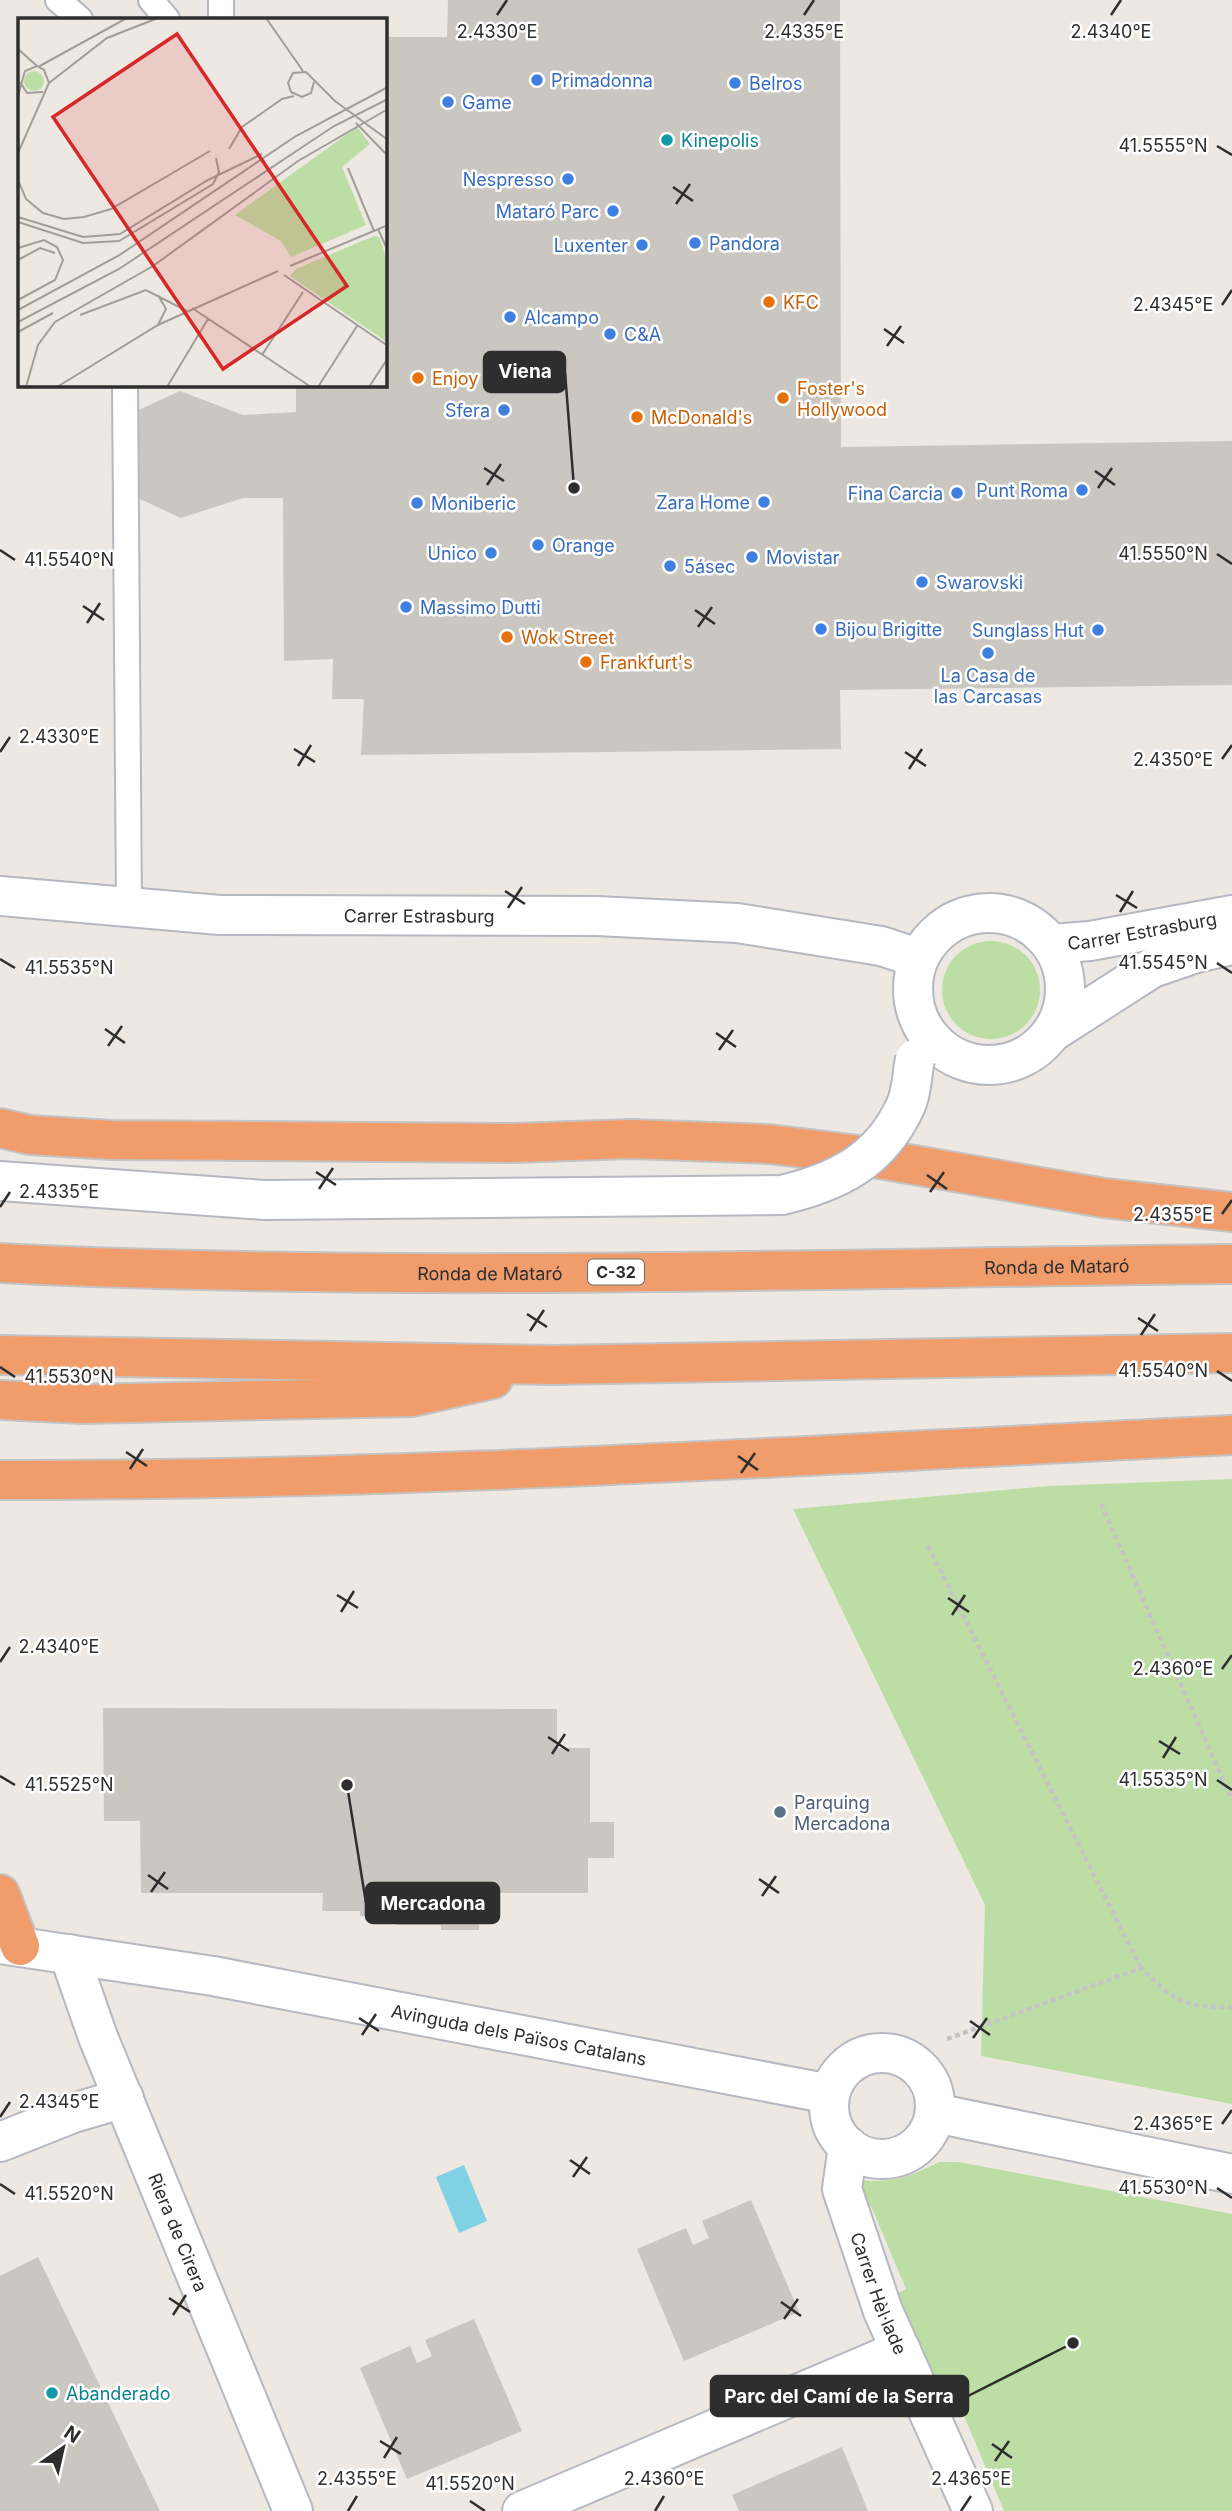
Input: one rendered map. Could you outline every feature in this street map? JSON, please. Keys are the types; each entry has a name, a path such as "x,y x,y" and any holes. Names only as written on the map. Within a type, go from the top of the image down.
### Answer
{"highway":[{"path":"0,1128 30,1135 112,1140 513,1143 631,1139 769,1144 851,1154 1104,1198 1232,1212"},
{"name":"Ronda de Mataró","path":"0,1263 121,1269 533,1274 1232,1264"},
{"path":"0,1355 554,1365 1232,1353"},
{"path":"0,1399 82,1404 412,1396 554,1365"},
{"path":"0,1480 203,1480 426,1475 1232,1435"},
{"path":"0,1894 10,1945"}],"street":[{"name":"Carrer Estrasburg","path":"0,896 220,915 597,916 737,923 881,946 918,958"},
{"path":"0,1181 265,1200 782,1195 820,1186 852,1171 881,1144 906,1105 919,1044 912,994 918,958 933,935 956,920 981,913 1008,914 1032,925 1052,944 1064,972 1065,1002 1055,1031"},
{"name":"Carrer Estrasburg","path":"1052,944 1090,941 1232,915"},
{"path":"919,1044 973,1065 1004,1065 1033,1053 1055,1031 1152,968 1196,953 1232,945"},
{"name":"Avinguda dels Països Catalans","path":"10,1945 212,1976 830,2094"},
{"name":"Riera de Cirera","path":"69,1954 98,2037 293,2511"},
{"path":"873,2053 886,2053 903,2057 917,2066 929,2079 935,2096 935,2113 924,2139 901,2155 873,2158 848,2146 832,2122 830,2094 841,2072 850,2063 873,2053"},
{"path":"0,2142 73,2113 124,2098"},
{"path":"935,2113 1232,2174"},
{"name":"Carrer Hèl·lade","path":"848,2146 842,2189 883,2311 973,2511"},
{"path":"522,2511 901,2350"}],"lane":[{"path":"58,0 79,18"},
{"path":"151,0 166,18"},
{"path":"221,0 222,18"},
{"path":"125,387 129,909"}],"path":[{"path":"1101,1504 1232,1800"},
{"path":"928,1546 1141,1968 1165,1990 1193,2007 1232,2007"},
{"path":"947,2039 1141,1968"}],"green space":[{"path":"991,941 1010,945 1026,955 1036,971 1040,990 1036,1009 1026,1025 1010,1035 991,1039 972,1035 956,1025 946,1009 942,990 946,971 956,955 972,945"},
{"path":"1232,1479 1232,2104 981,2056 985,1905 793,1509 1049,1486"},
{"path":"939,2162 959,2162 1232,2214 1232,2511 1004,2511 954,2392 939,2398 894,2295 906,2289 871,2206 861,2209 852,2179 897,2179"}],"water":[{"path":"464,2165 487,2221 459,2233 436,2177"}],"building":[{"name":"Mataró Parc","path":"448,0 840,0 841,447 1232,441 1232,685 840,690 841,749 361,755 364,699 332,699 333,659 284,661 283,498 243,498 181,518 129,494 128,415 180,391 243,415 296,412 296,387 387,387 387,37 447,37"},
{"path":"103,1708 557,1709 557,1748 590,1748 590,1822 614,1822 614,1858 588,1858 588,1893 479,1893 479,1930 441,1930 441,1925 396,1925 396,1916 360,1916 360,1911 322,1911 323,1893 141,1893 140,1821 104,1821"},
{"path":"751,2200 799,2312 684,2361 637,2249 686,2228 693,2245 709,2238 702,2221"},
{"name":"Abanderado","path":"38,2257 160,2511 0,2511 0,2276"},
{"path":"474,2319 522,2431 407,2479 360,2368 410,2346 417,2363 432,2356 425,2340"},
{"path":"842,2447 868,2511 739,2511 732,2495"}],"place":[{"name":"Primadonna","path":"537,80"},
{"name":"Belros","path":"735,83"},
{"name":"Game","path":"448,102"},
{"name":"Kinepolis","path":"667,140"},
{"name":"Nespresso","path":"568,179"},
{"name":"Mataró Parc","path":"613,211"},
{"name":"Pandora","path":"695,243"},
{"name":"Luxenter","path":"642,245"},
{"name":"KFC","path":"769,302"},
{"name":"Alcampo","path":"510,317"},
{"name":"C&A","path":"610,334"},
{"name":"Enjoy","path":"418,378"},
{"name":"Foster's Hollywood","path":"783,398"},
{"name":"Sfera","path":"504,410"},
{"name":"McDonald's","path":"637,417"},
{"name":"Viena","path":"574,488"},
{"name":"Punt Roma","path":"1082,490"},
{"name":"Fina Carcia","path":"957,493"},
{"name":"Zara Home","path":"764,502"},
{"name":"Moniberic","path":"417,503"},
{"name":"Orange","path":"538,545"},
{"name":"Unico","path":"491,553"},
{"name":"Movistar","path":"752,557"},
{"name":"5ásec","path":"670,566"},
{"name":"Swarovski","path":"922,582"},
{"name":"Massimo Dutti","path":"406,607"},
{"name":"Bijou Brigitte","path":"821,629"},
{"name":"Sunglass Hut","path":"1098,630"},
{"name":"Wok Street","path":"507,637"},
{"name":"La Casa de las Carcasas","path":"988,653"},
{"name":"Frankfurt's","path":"586,662"},
{"name":"Mercadona","path":"347,1785"},
{"name":"Parquing Mercadona","path":"780,1812"},
{"name":"Parc del Camí de la Serra","path":"1073,2343"},
{"name":"Abanderado","path":"52,2393"}]}
